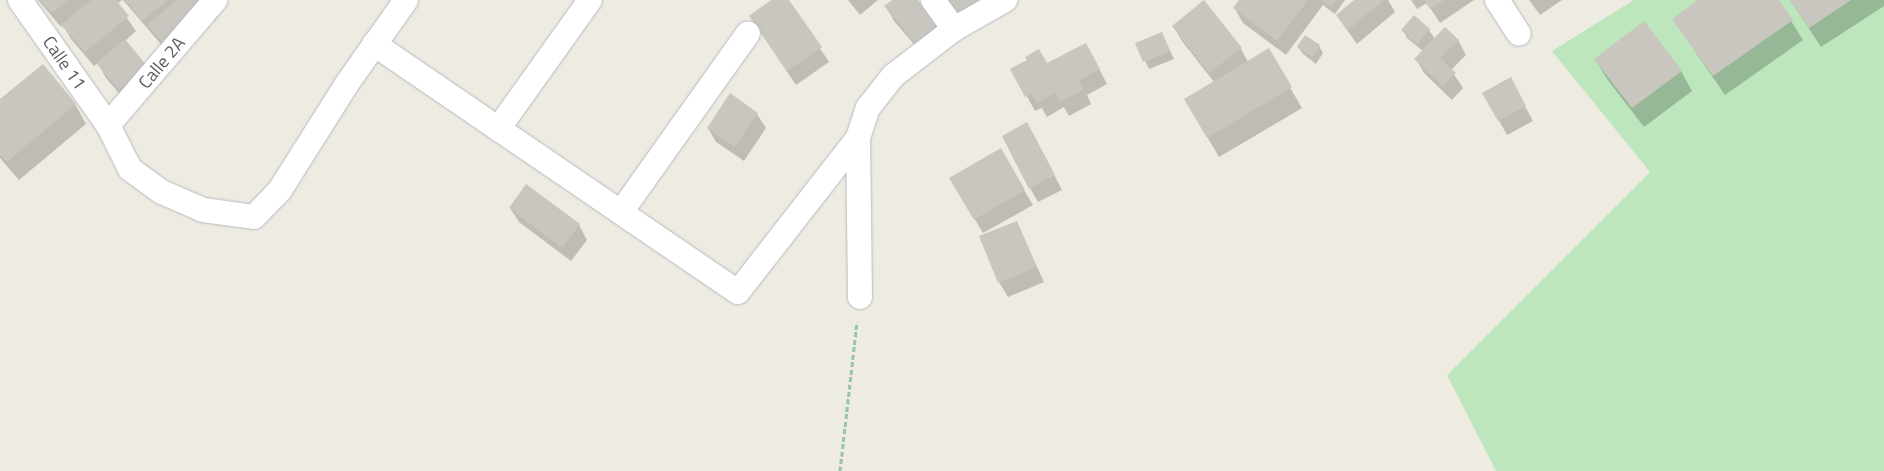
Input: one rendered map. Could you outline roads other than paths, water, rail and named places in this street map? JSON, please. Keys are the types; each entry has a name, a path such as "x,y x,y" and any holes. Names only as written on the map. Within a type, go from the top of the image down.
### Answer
{"street":[{"name":"Calle 11","path":"20,0 108,125 130,169 162,192 203,210 254,217 280,190 374,44"},
{"name":"Calle 2A","path":"108,125 215,0"},
{"path":"406,0 374,44 738,292 858,138"},
{"path":"498,129 590,0"},
{"path":"933,0 954,29"},
{"path":"860,296 858,138 868,108 893,76 954,29 1004,0"},
{"path":"1497,0 1519,34"},
{"path":"621,212 748,33"}]}
